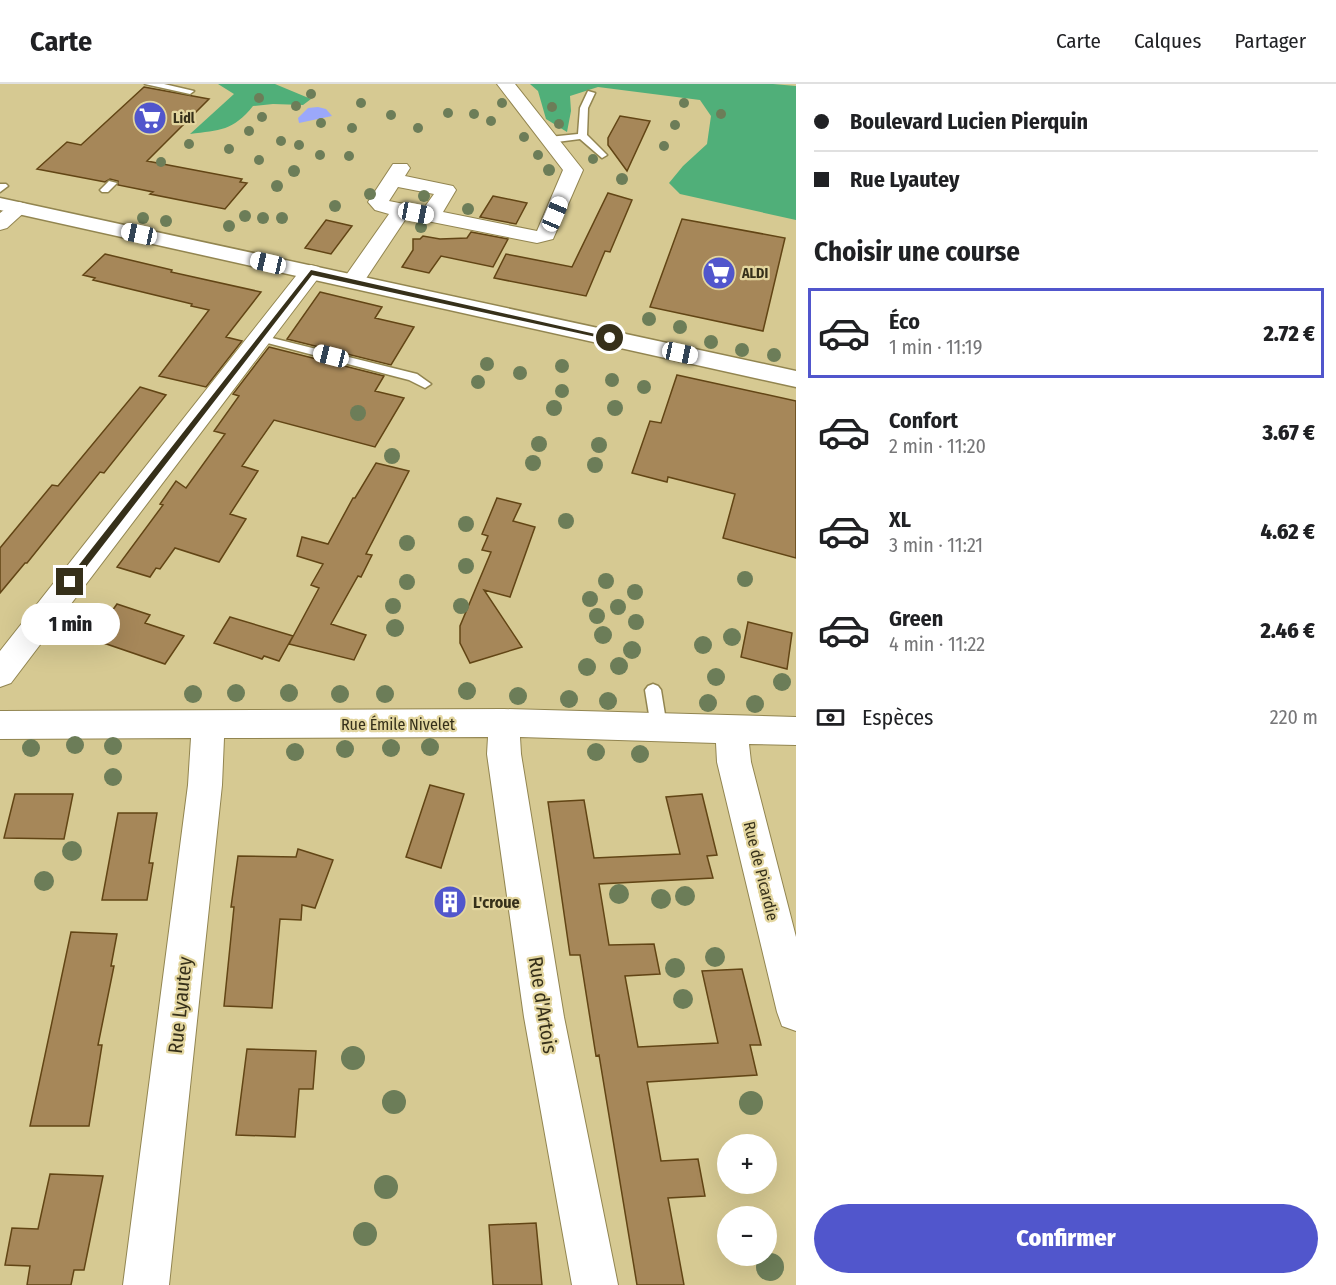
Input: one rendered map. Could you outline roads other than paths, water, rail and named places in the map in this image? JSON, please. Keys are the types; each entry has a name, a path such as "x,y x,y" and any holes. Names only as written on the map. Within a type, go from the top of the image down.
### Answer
{"main road":[{"path":"6,197 311,272 796,379"}],"street":[{"path":"430,216 446,190 396,174 378,202 382,207 537,237 546,235 573,170 506,84"},
{"path":"0,224 6,197"},
{"path":"353,281 402,210"},
{"path":"0,674 311,272"},
{"name":"Rue Émile Nivelet","path":"0,725 504,723 796,731"},
{"name":"Rue d'Artois","path":"504,723 504,754 544,1017 595,1285"},
{"name":"Rue Lyautey","path":"146,1285 205,785 208,725"},
{"name":"Rue de Picardie","path":"731,729 734,762 796,1012"}],"lane":[{"path":"149,84 190,91"},
{"path":"582,136 584,108 591,93"},
{"path":"549,140 582,136"},
{"path":"582,136 602,155"},
{"path":"260,338 413,377 425,384"},
{"path":"653,690 659,727"}],"water":[{"path":"308,108 326,109 332,116 299,123 298,118"}],"place":[{"name":"Lidl","path":"150,118"},
{"name":"ALDI","path":"719,273"},
{"name":"L'croue","path":"450,902"}]}
